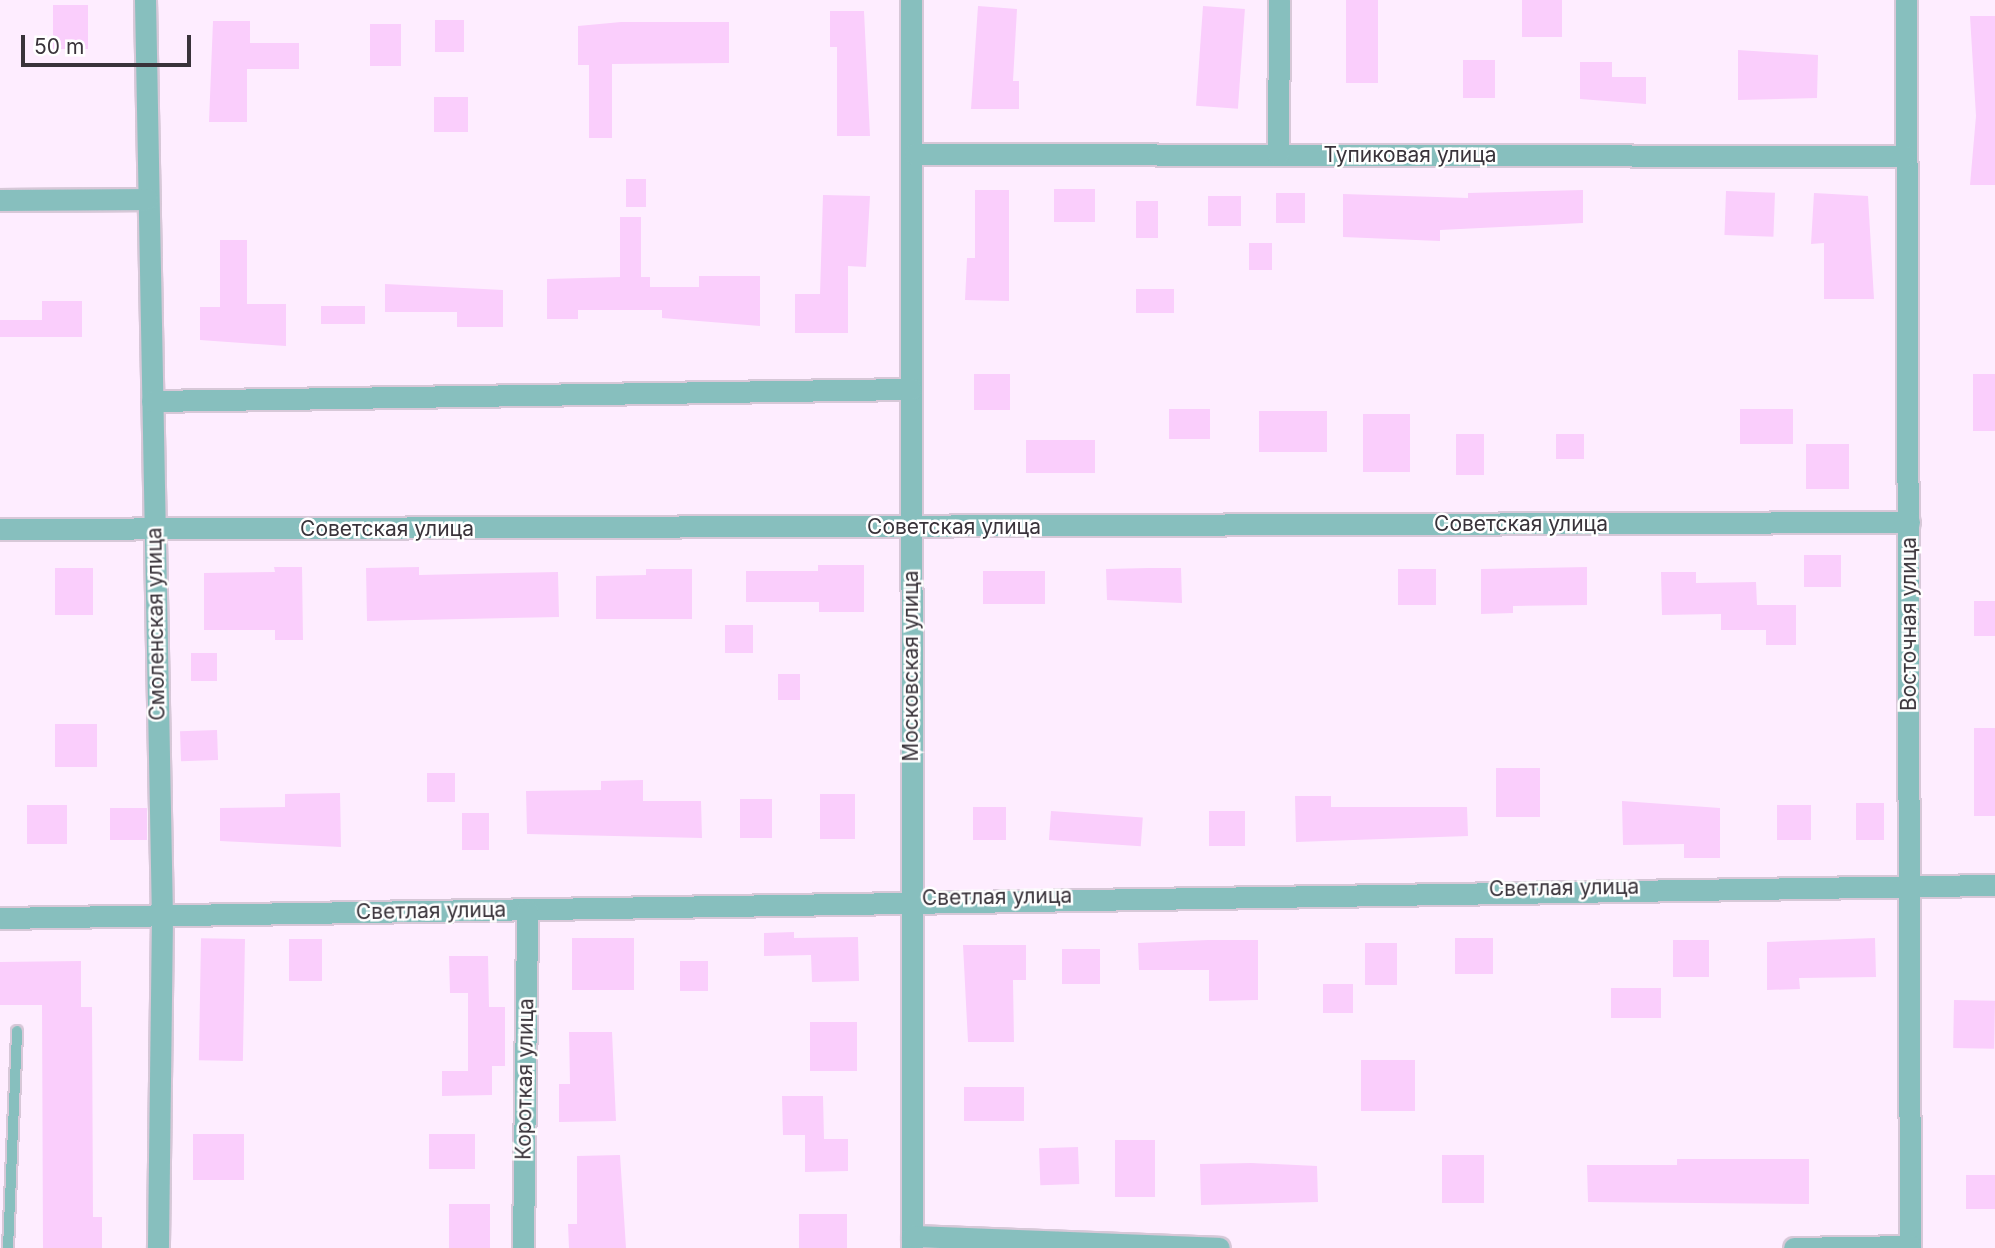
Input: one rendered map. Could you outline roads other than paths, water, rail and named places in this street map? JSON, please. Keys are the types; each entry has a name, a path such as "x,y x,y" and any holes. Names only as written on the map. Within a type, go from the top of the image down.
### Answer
{"street":[{"name":"Смоленская улица","path":"145,0 162,916 158,1248"},
{"name":"Московская улица","path":"911,0 915,154 910,527 912,1242"},
{"path":"1278,154 1279,0"},
{"name":"Восточная улица","path":"1906,0 1911,883 1910,1247"},
{"name":"Тупиковая улица","path":"915,154 1905,156"},
{"path":"0,200 147,199"},
{"path":"152,401 911,389"},
{"name":"Советская улица","path":"0,529 1909,522"},
{"name":"Светлая улица","path":"0,918 527,910 911,898 1911,883 1995,885"},
{"name":"Короткая улица","path":"523,1248 527,910"},
{"path":"912,1242 1219,1248"},
{"path":"1794,1248 1910,1247"}],"lane":[{"path":"8,1248 17,1031"}]}
